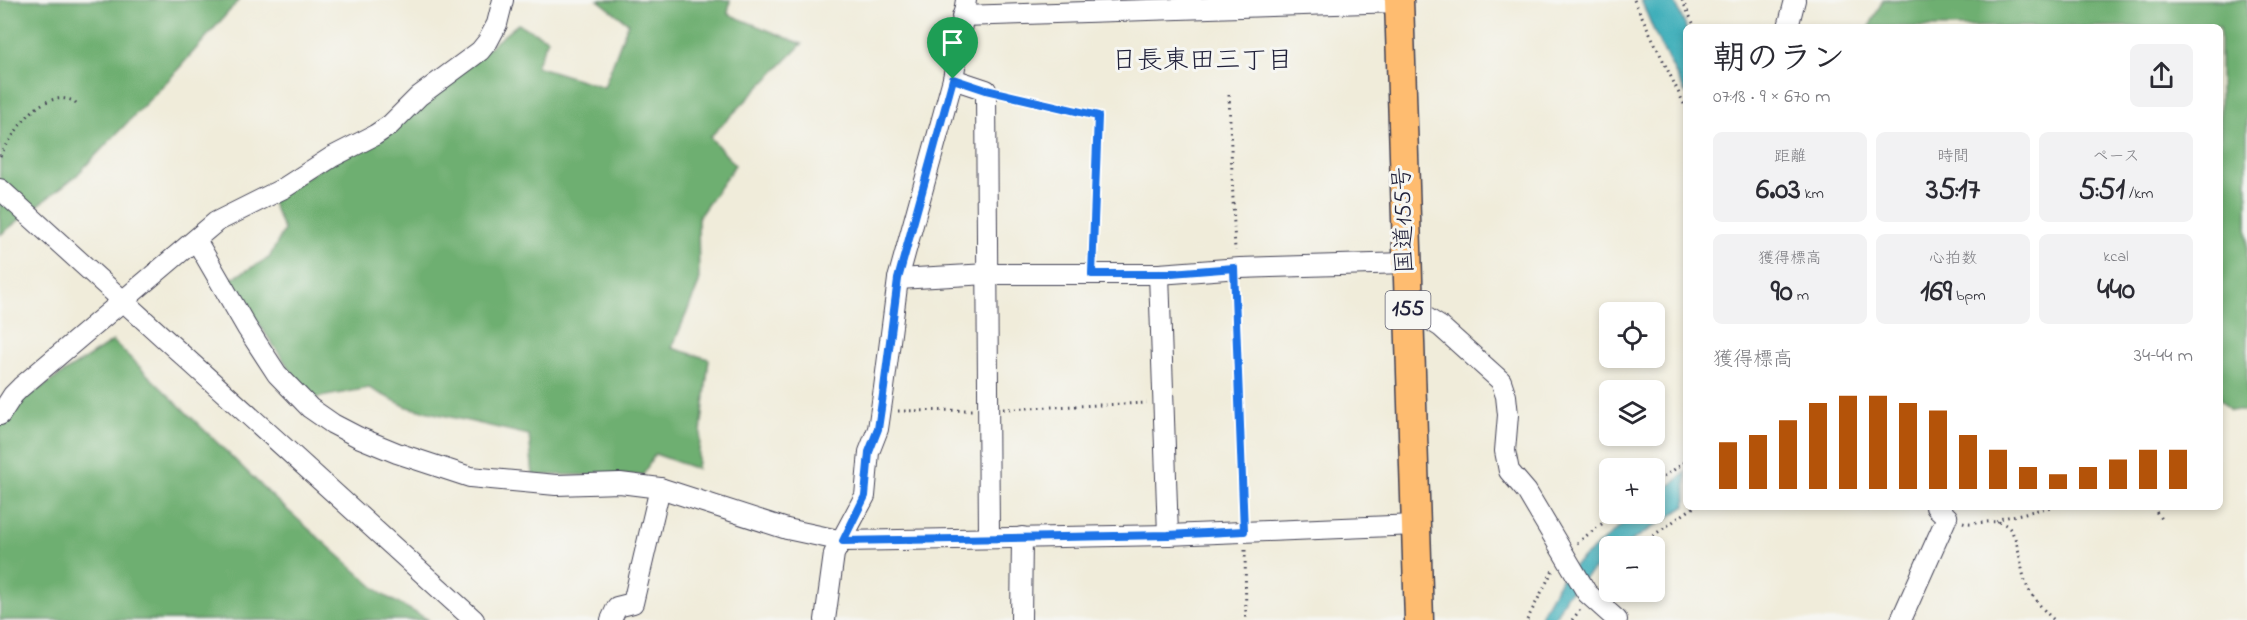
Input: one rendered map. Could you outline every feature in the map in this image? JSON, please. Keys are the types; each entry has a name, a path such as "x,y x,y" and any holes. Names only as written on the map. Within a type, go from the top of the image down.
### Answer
{"highway":[{"name":"国道155号","path":"1399,1 1419,620"}],"street":[{"path":"0,415 21,387 216,222 284,188 332,157 375,135 390,125 419,96 480,51 497,24 503,0"},
{"path":"1789,24 1795,0"},
{"path":"825,620 834,554 843,541 865,496 869,452 878,429 898,279 953,79 964,8 1399,1"},
{"path":"953,79 986,90 989,537"},
{"path":"0,189 474,620"},
{"path":"196,240 247,328 277,374 310,408 333,424 397,453 470,477 556,485 620,483 660,488 788,529 843,541 1168,535 1416,525"},
{"path":"898,279 988,274 1159,274 1234,268 1406,263"},
{"path":"1159,274 1168,535"},
{"path":"1408,306 1441,327 1501,381 1506,396 1508,415 1505,451 1509,471 1527,492 1592,600 1617,620"},
{"path":"611,620 617,607 633,603 660,488"},
{"path":"1900,620 1941,512"},
{"path":"1021,620 1022,537"}],"path":[{"path":"1634,0 1683,102"},
{"path":"1682,0 1694,24"},
{"path":"986,90 1098,116 1092,274"},
{"path":"1230,95 1246,620"},
{"path":"0,156 15,131 38,107 58,98 74,100 79,106"},
{"path":"880,411 1163,402"},
{"path":"1665,476 1683,463"},
{"path":"1652,536 1690,510"},
{"path":"1997,522 1999,519 2046,510"},
{"path":"2155,510 2163,522"},
{"path":"1941,512 1969,524 1997,522 2006,524 2013,532 2027,587 2054,620"}],"green space":[{"path":"0,0 239,0 173,75 76,176 0,235"},
{"path":"598,0 730,0 728,14 802,44 710,137 735,165 698,218 699,283 672,348 709,359 697,469 655,454 643,475 533,475 529,435 407,407 369,388 310,399 229,280 269,258 284,230 270,198 393,125 518,24 548,39 536,66 604,87 628,23"},
{"path":"1883,0 2247,0 2247,412 2230,410 2223,403 2223,24 1871,24"},
{"path":"113,341 274,498 383,595 429,620 0,620 0,418 23,399"}],"water":[{"path":"1641,0 1674,0 1685,24 1683,88 1656,36"},
{"path":"1683,475 1683,508 1665,520 1665,490"},
{"path":"1623,524 1658,524 1640,536 1609,536"},
{"path":"1599,544 1599,565 1566,596 1554,620 1538,620 1564,574"}],"district":[{"name":"日長東田三丁目","path":"1202,62"}],"route":[{"path":"953,79 986,90 1098,116 1092,274 1159,274 1234,268 1244,531 1168,535 843,541 865,496 869,452 878,429 898,279 953,79"}]}
